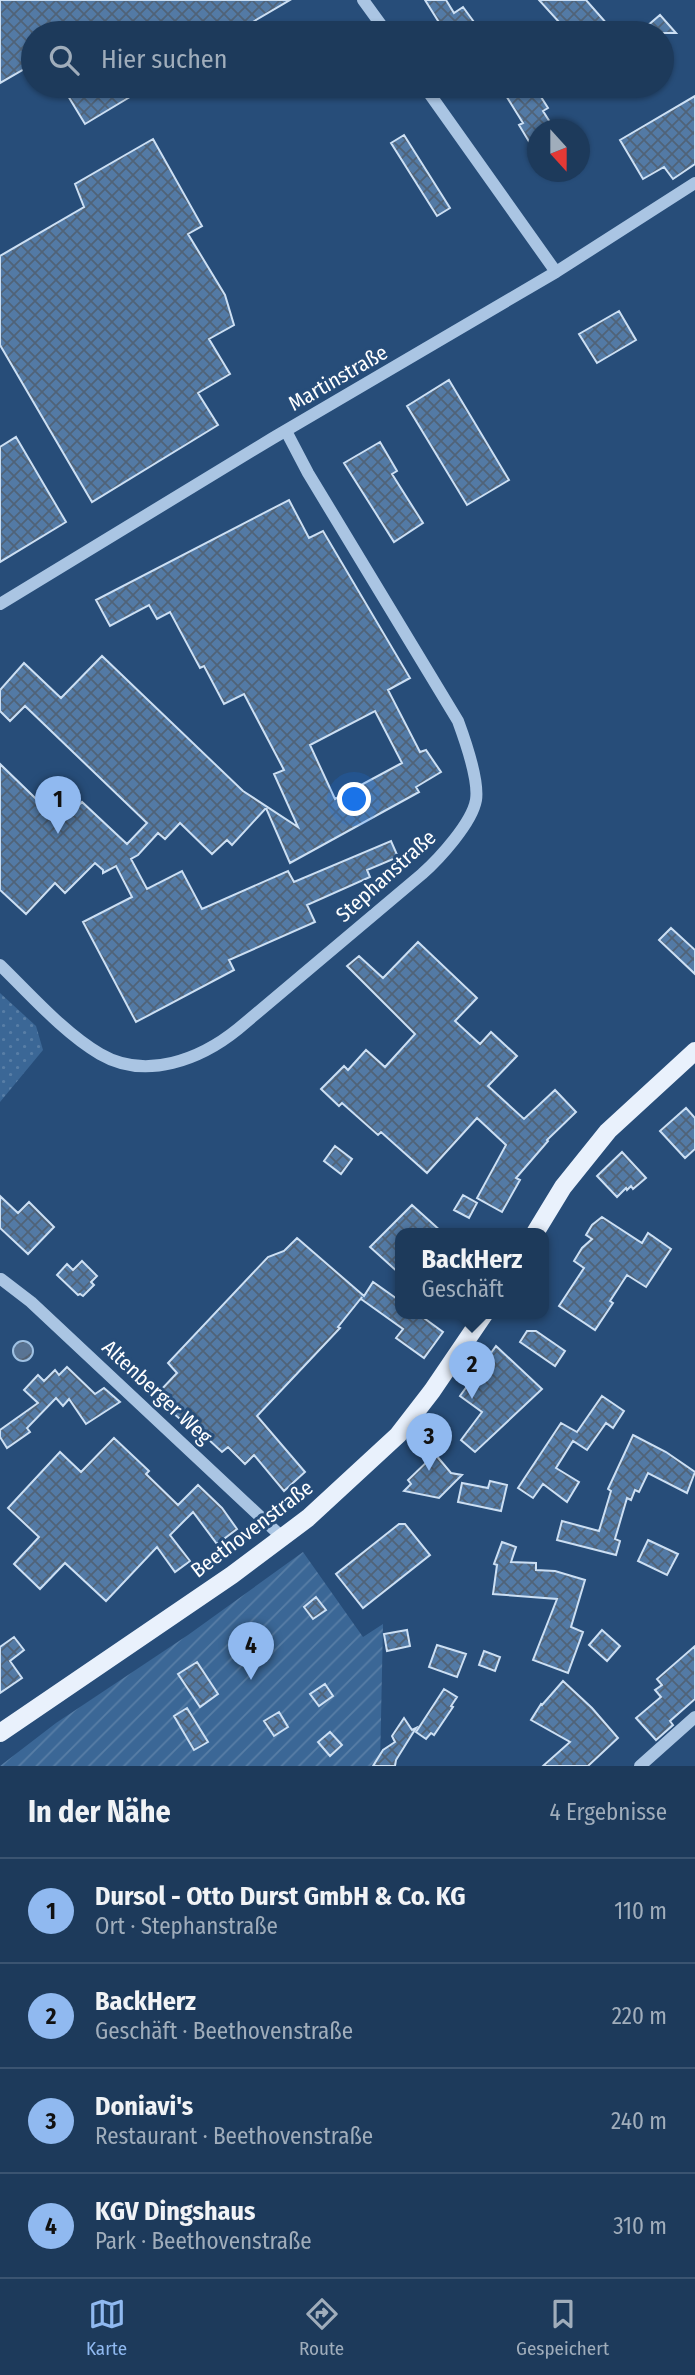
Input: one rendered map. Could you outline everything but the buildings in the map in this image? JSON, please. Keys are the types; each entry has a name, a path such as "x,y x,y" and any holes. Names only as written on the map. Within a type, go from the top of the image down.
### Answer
{"main road":[{"path":"538,1228 563,1187 608,1131 695,1051"},
{"name":"Beethovenstraße","path":"0,1733 232,1575 283,1538 347,1485 398,1435 481,1319"}],"street":[{"path":"363,0 378,21"},
{"path":"433,98 556,272"},
{"name":"Martinstraße","path":"0,604 556,272 695,183"},
{"name":"Stephanstraße","path":"0,965 68,1030 102,1056 146,1066 169,1065 195,1056 239,1029 422,874 439,859 476,801 467,747 458,721 308,473 286,431"},
{"name":"Altenberger Weg","path":"1,1279 31,1302 283,1538"},
{"path":"640,1766 695,1717"}],"shaded area":[{"path":"0,993 36,1026 43,1050 0,1102"},
{"path":"303,1552 363,1637 383,1624 380,1766 0,1766 56,1723 188,1635"}],"water":[{"path":"19,1341 27,1341 33,1351 27,1361 19,1361 13,1355 13,1347"}],"place":[{"name":"Dursol - Otto Durst GmbH & Co. KG","path":"58,834"},
{"name":"BackHerz","path":"472,1399"},
{"name":"Doniavi's","path":"429,1471"},
{"name":"KGV Dingshaus","path":"251,1680"}]}
